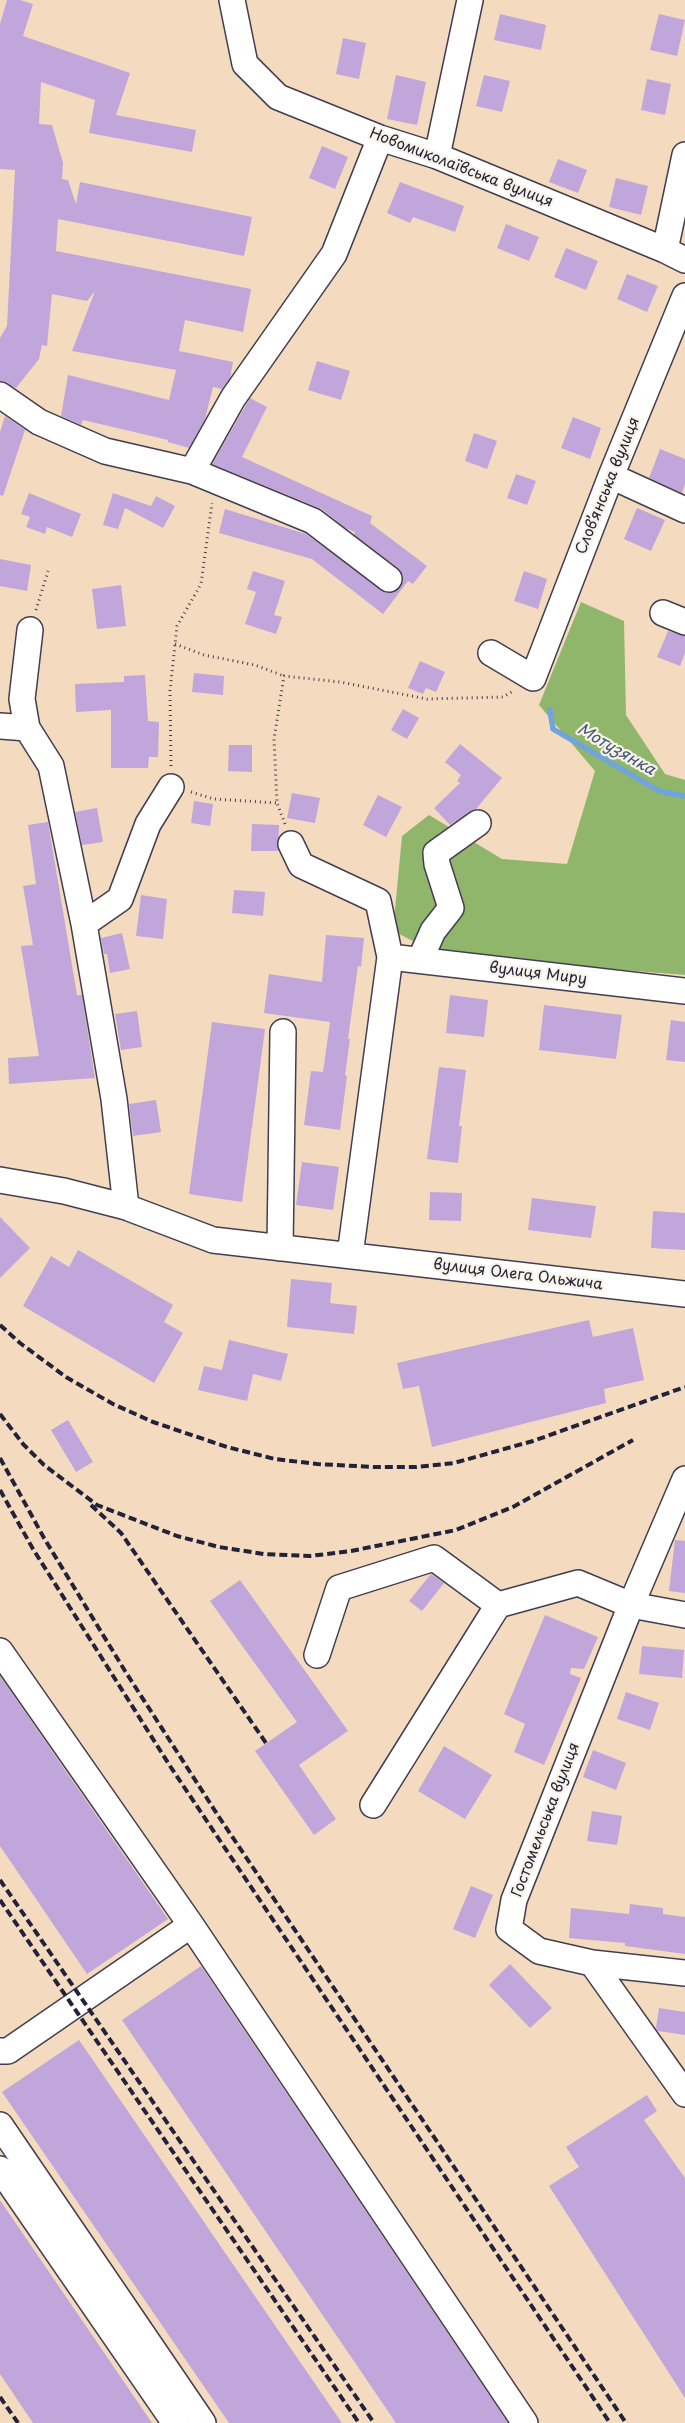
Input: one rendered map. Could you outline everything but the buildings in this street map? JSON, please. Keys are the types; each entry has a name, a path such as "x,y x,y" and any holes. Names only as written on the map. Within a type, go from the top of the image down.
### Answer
{"street":[{"name":"Новомиколаївська вулиця","path":"232,0 246,64 278,97 380,138 436,156 675,255"},
{"path":"436,156 470,0"},
{"path":"192,471 233,398 334,254 380,138"},
{"path":"675,255 685,155"},
{"name":"Словʼянська вулиця","path":"533,678 611,476 685,296"},
{"path":"0,395 39,422 105,451 192,471 313,521 389,579"},
{"path":"611,476 685,510"},
{"path":"30,630 22,699 27,728 51,766 84,924 114,1099 126,1207"},
{"path":"491,653 533,678"},
{"path":"0,726 27,728"},
{"path":"84,924 120,899 148,824 170,787"},
{"path":"420,960 433,931 451,908 437,864 436,853 478,823"},
{"path":"291,844 301,865 378,901 390,957 350,1255"},
{"name":"вулиця Миру","path":"390,957 685,991"},
{"path":"280,1248 283,1032"},
{"name":"вулиця Олега Ольжича","path":"0,1180 64,1191 126,1207 213,1240 685,1294"},
{"name":"Гостомельська вулиця","path":"592,1962 539,1950 509,1930 514,1900 631,1605 685,1479"},
{"path":"317,1654 340,1588 434,1558 498,1605"},
{"path":"373,1805 498,1605 578,1583 631,1605 685,1615"},
{"path":"0,1651 191,1925 525,2423"},
{"path":"0,2051 8,2051 191,1925"},
{"path":"592,1962 685,1973"},
{"path":"592,1962 685,2094"},
{"path":"0,2125 203,2423"},
{"path":"0,2169 174,2423"}],"path":[{"path":"215,482 201,584 177,626 170,691 170,787 214,798 277,803"},
{"path":"30,630 48,571"},
{"path":"175,644 204,655 255,665 284,676 340,682 427,699 503,697 533,678"},
{"path":"284,676 274,739 277,803 291,844"}],"green space":[{"path":"581,602 624,621 626,715 665,774 685,780 685,975 538,963 431,950 393,931 402,836 429,815 502,859 567,864 595,771 539,705"}],"waterway":[{"name":"Мотузянка","path":"550,710 553,729 659,791 685,796"}],"railway":[{"path":"0,1325 20,1343 66,1377 113,1404 153,1422 227,1447 275,1459 317,1464 416,1467 454,1463 533,1441 685,1387"},
{"path":"0,1414 23,1444 44,1465 97,1505 177,1536 219,1547 264,1554 310,1556 351,1551 456,1530 513,1507 633,1440"},
{"path":"0,1458 44,1538 125,1671 219,1817 626,2423"},
{"path":"0,1490 33,1549 170,1766 610,2423"},
{"path":"91,1505 121,1533 266,1743"},
{"path":"0,1880 374,2423"},
{"path":"0,1900 359,2423"},
{"path":"0,2397 18,2423"}]}
